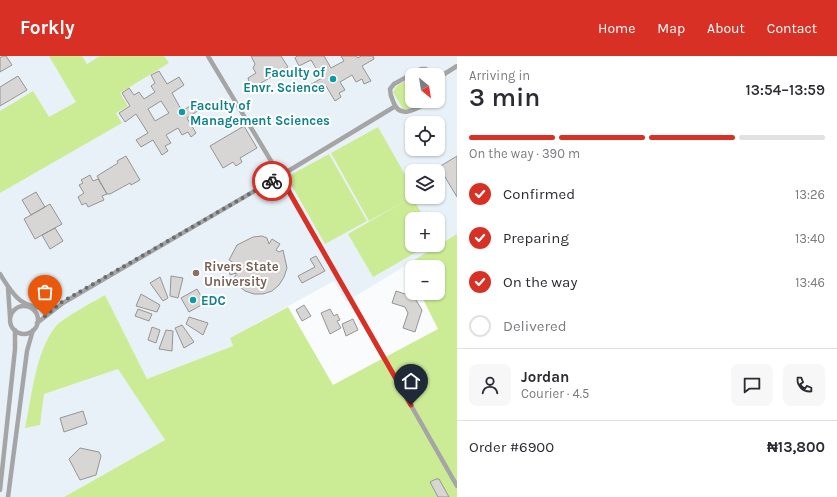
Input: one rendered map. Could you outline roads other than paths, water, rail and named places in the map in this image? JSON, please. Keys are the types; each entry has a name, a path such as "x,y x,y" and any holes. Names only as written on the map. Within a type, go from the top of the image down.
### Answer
{"street":[{"path":"208,56 280,176 457,486"},
{"path":"445,74 457,66"},
{"path":"405,78 394,84 390,89 394,107 401,112 406,112 415,108"},
{"path":"8,497 28,350 33,330 38,323 52,309 280,176 394,107"},
{"path":"0,274 8,287 18,298 35,311 38,323"},
{"path":"0,490 15,349 15,330 10,319 8,287"},
{"path":"10,319 16,308 28,307 52,309"},
{"path":"15,330 22,333 33,330"}],"place":[{"name":"Faculty of Envr. Science","path":"333,79"},
{"name":"Faculty of Management Sciences","path":"182,112"},
{"name":"Rivers State University","path":"196,273"},
{"name":"EDC","path":"193,300"}]}
